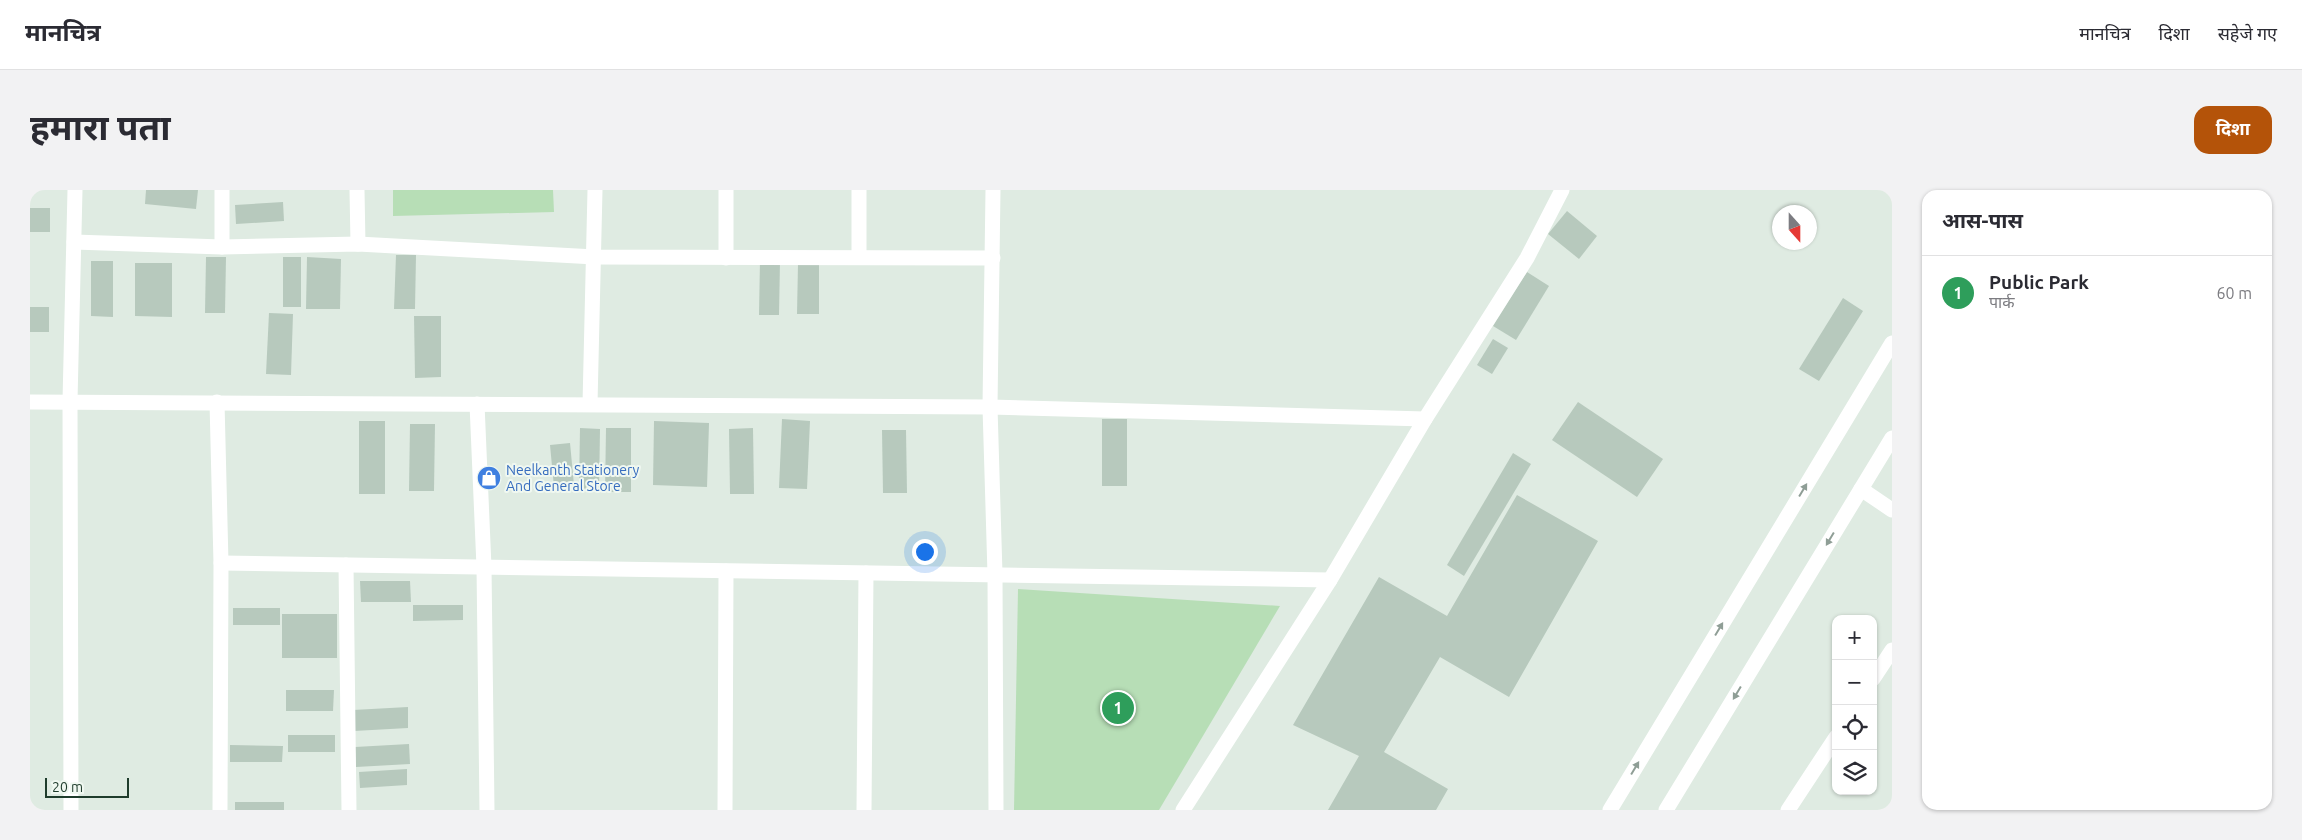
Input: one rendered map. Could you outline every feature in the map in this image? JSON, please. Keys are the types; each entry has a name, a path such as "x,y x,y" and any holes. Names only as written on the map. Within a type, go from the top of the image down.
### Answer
{"street":[{"path":"71,810 70,401 74,190"},
{"path":"222,190 222,247"},
{"path":"357,190 358,244"},
{"path":"590,404 595,257 595,190"},
{"path":"726,190 726,258"},
{"path":"859,190 859,258"},
{"path":"993,190 990,407 995,574 996,810"},
{"path":"1184,810 1330,580 1425,419 1527,258 1562,190"},
{"path":"74,242 222,247 358,244 595,257 993,258"},
{"path":"1610,810 1892,343"},
{"path":"30,402 990,407 1425,419"},
{"path":"217,402 221,563 220,810"},
{"path":"477,404 484,567 487,810"},
{"path":"1666,810 1892,438"},
{"path":"1861,490 1892,510"},
{"path":"221,563 1330,580"},
{"path":"346,565 349,810"},
{"path":"725,810 726,571"},
{"path":"864,810 866,573"},
{"path":"1877,673 1892,650"},
{"path":"1788,810 1832,742"}],"green space":[{"path":"393,190 553,190 554,212 393,216"},
{"path":"1018,589 1280,606 1159,810 1014,810"}],"building":[{"path":"146,190 198,190 196,209 145,204"},
{"path":"283,202 284,221 236,224 235,205"},
{"path":"30,208 50,208 50,232 30,232"},
{"path":"1567,211 1597,236 1579,259 1548,234"},
{"path":"396,255 416,255 415,309 394,309"},
{"path":"206,257 226,257 225,313 205,313"},
{"path":"283,257 301,257 301,307 283,307"},
{"path":"307,257 341,259 340,309 306,309"},
{"path":"760,260 780,261 779,315 759,315"},
{"path":"91,261 113,261 113,317 91,316"},
{"path":"135,263 172,263 172,317 135,316"},
{"path":"798,264 819,264 819,314 797,314"},
{"path":"1527,272 1549,286 1516,340 1493,326"},
{"path":"1843,298 1863,311 1819,381 1799,369"},
{"path":"30,307 49,307 49,332 30,332"},
{"path":"269,313 293,314 291,375 266,374"},
{"path":"414,316 441,316 441,377 415,378"},
{"path":"1493,339 1508,348 1492,374 1477,365"},
{"path":"1578,402 1663,459 1637,497 1552,440"},
{"path":"782,419 810,421 807,489 779,488"},
{"path":"1102,419 1127,419 1127,486 1102,486"},
{"path":"359,421 385,421 385,494 359,494"},
{"path":"654,421 709,423 707,487 653,485"},
{"path":"410,424 435,424 434,491 409,491"},
{"path":"580,428 600,429 599,491 579,490"},
{"path":"606,428 631,428 631,492 605,492"},
{"path":"753,428 754,494 730,494 729,429"},
{"path":"882,430 906,430 907,493 883,493"},
{"path":"570,443 574,485 554,487 550,445"},
{"path":"1513,453 1531,464 1464,576 1447,565"},
{"path":"1517,495 1598,541 1509,697 1440,657 1384,752 1448,789 1436,810 1328,810 1359,756 1293,725 1379,577 1447,616"},
{"path":"360,581 410,581 411,602 361,602"},
{"path":"413,605 463,605 463,620 413,621"},
{"path":"233,608 280,608 280,625 233,625"},
{"path":"282,614 337,614 337,658 282,658"},
{"path":"286,690 334,690 333,711 286,711"},
{"path":"408,707 408,728 354,731 353,710"},
{"path":"288,735 335,735 335,752 288,752"},
{"path":"409,744 410,764 356,767 355,747"},
{"path":"230,745 283,746 282,762 230,762"},
{"path":"407,769 407,785 360,788 359,772"},
{"path":"235,802 284,802 284,810 235,810"}],"place":[{"name":"Neelkanth Stationery And General Store","path":"489,478"},
{"name":"Public Park","path":"1118,708"}]}
